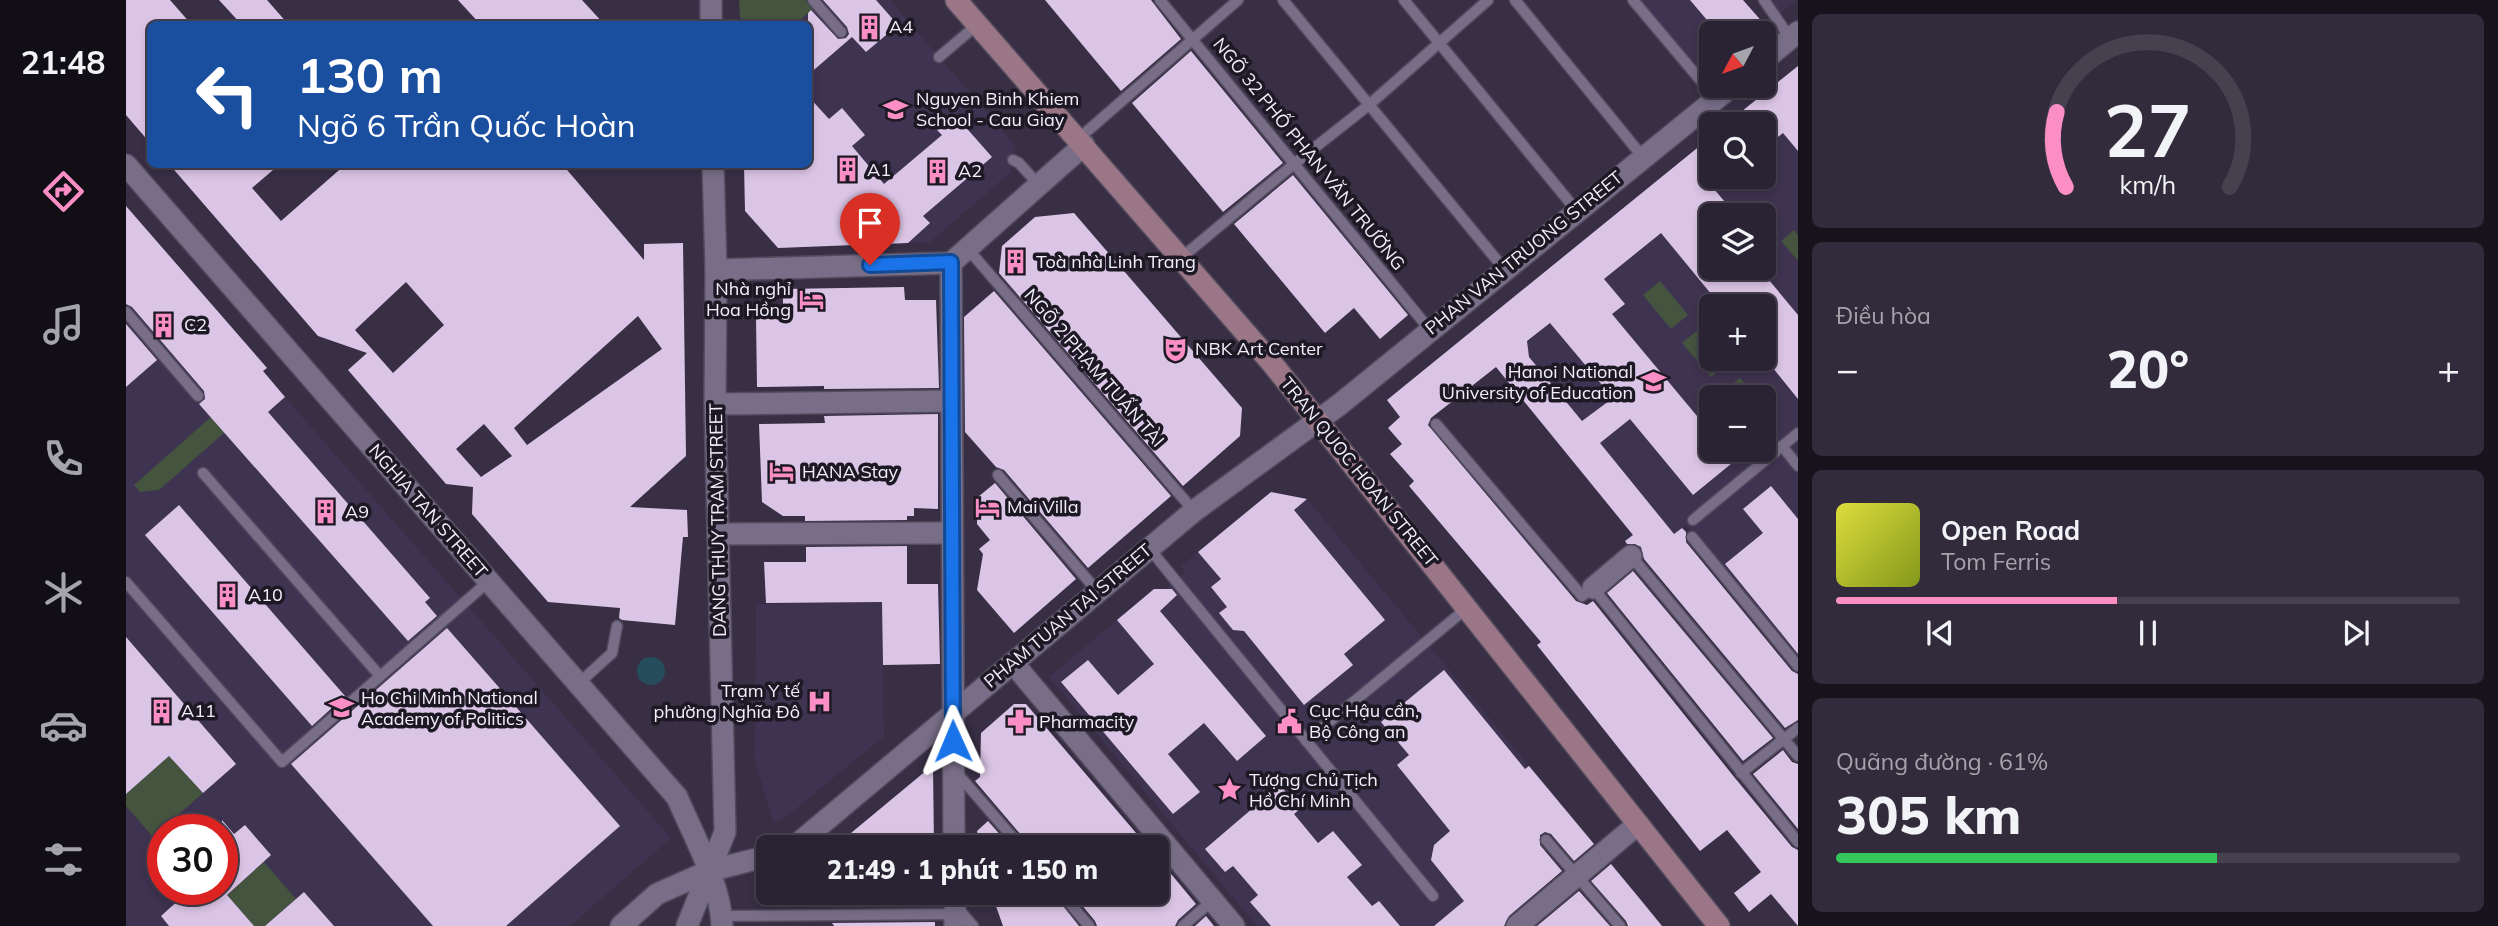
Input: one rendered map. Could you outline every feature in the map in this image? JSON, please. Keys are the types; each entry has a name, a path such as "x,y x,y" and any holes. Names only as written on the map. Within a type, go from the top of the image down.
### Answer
{"street":[{"path":"711,0 711,21"},
{"name":"TRAN QUOC HOAN STREET","path":"956,0 1271,362 1719,926"},
{"path":"1776,50 1794,35"},
{"name":"PHAN VAN TRUONG STREET","path":"1316,420 1339,405 1642,156 1717,98"},
{"path":"716,270 869,255 951,262 1039,185 1081,142"},
{"name":"NGHIA TAN STREET","path":"126,165 677,797 709,871"},
{"name":"DANG THUY TRAM STREET","path":"687,926 725,832 715,404 713,168"},
{"path":"951,262 954,835"},
{"path":"715,404 951,401"},
{"name":"PHAM TUAN TAI STREET","path":"808,835 1194,511 1261,464 1316,420"},
{"path":"718,534 952,533"},
{"path":"1592,588 1631,556"},
{"path":"1013,663 1234,926"},
{"path":"1517,926 1638,824"},
{"path":"621,926 657,894 709,871 756,859"},
{"path":"709,871 722,921"}],"lane":[{"path":"813,0 841,32"},
{"name":"NGÕ 32 PHỐ PHAN VĂN TRƯỜNG","path":"1160,0 1430,330"},
{"path":"1081,142 1238,0"},
{"path":"1283,0 1504,270"},
{"path":"1404,0 1576,210"},
{"path":"1181,258 1370,104 1488,0"},
{"path":"1515,0 1642,156"},
{"path":"1633,0 1702,82 1712,102"},
{"path":"1763,0 1794,35"},
{"path":"939,57 978,24"},
{"path":"1013,160 1039,185"},
{"name":"NGÕ 2 PHẠM TUẤN TÀI","path":"967,248 1194,511"},
{"path":"126,312 198,396"},
{"path":"1436,424 1582,596 1592,588 1798,842"},
{"path":"1693,520 1798,433"},
{"path":"1782,446 1798,466"},
{"path":"203,473 380,676"},
{"path":"998,475 1098,592"},
{"path":"1692,537 1798,666"},
{"path":"1149,548 1433,896"},
{"path":"1631,556 1798,756"},
{"path":"126,582 282,762 489,580"},
{"path":"1306,741 1467,608"},
{"path":"578,684 612,653 617,626"},
{"path":"1741,773 1798,728"},
{"path":"953,769 1011,835"},
{"path":"1546,840 1620,926"},
{"path":"1183,926 1213,900"},
{"path":"1071,905 1090,926"},
{"path":"722,921 955,909 973,926"}],"shaded area":[{"name":"Nguyen Binh Khiem School - Cau Giay","path":"739,0 890,0 1015,145 1011,172 930,242 778,248 745,211 744,168 812,168 812,21 740,21"},
{"path":"1638,0 1744,0 1762,21 1699,21 1699,72"},
{"path":"1760,0 1797,0 1775,18"},
{"name":"Hanoi National University of Education","path":"1798,120 1798,664 1685,525 1642,561 1625,541 1632,534 1495,367 1714,189 1776,189 1776,138"},
{"name":"Ho Chi Minh National Academy of Politics","path":"126,206 267,368 263,372 671,838 570,926 126,926"},
{"name":"Cục Hậu cần, Bộ Công an","path":"1271,492 1307,499 1569,814 1434,926 1257,926 1049,677 1154,589 1165,589 1175,581 1185,572 1181,566"},
{"name":"Trạm Y tế phường Nghĩa Đô","path":"882,602 884,736 786,817 773,822 755,760 756,604"}],"green space":[{"path":"739,0 805,0 813,9 799,21 744,21 740,17"},
{"path":"1794,230 1798,235 1798,261 1781,241"},
{"path":"1660,281 1688,315 1671,329 1643,295"},
{"path":"1699,329 1699,363 1682,343"},
{"path":"1706,371 1718,371 1711,377"},
{"path":"1740,378 1746,385 1732,385"},
{"path":"211,417 225,432 159,490 140,492 134,485"},
{"path":"169,756 203,793 179,814 147,814 147,830 126,806 126,794"},
{"path":"264,862 296,899 265,926 254,926 236,905 238,905 238,885"}],"water":[{"path":"651,657 661,661 665,671 661,681 651,685 641,681 637,671 641,661"}],"building":[{"path":"126,0 170,0 188,21 147,21 147,140 126,115"},
{"path":"219,0 267,0 285,21 238,21"},
{"path":"458,0 582,0 601,21 477,21"},
{"name":"A4","path":"823,0 876,0 898,25 866,52 852,37 812,72 812,21 808,21 808,13 811,10 838,39 846,38 849,34 847,27"},
{"path":"1045,0 1151,0 1181,39 1121,91"},
{"path":"1690,0 1743,0 1761,21 1708,21"},
{"path":"1191,51 1283,163 1223,212 1132,103"},
{"path":"1798,66 1798,151 1783,133 1776,139 1776,112 1741,112 1758,98 1776,98 1776,84"},
{"path":"812,100 829,119 842,108 865,135 852,146 884,184 942,135 937,130 955,115 992,157 923,216 930,223 908,243 884,244 850,205 855,245 778,248 745,211 744,168 812,168"},
{"path":"1699,147 1699,189 1714,189 1726,203 1699,203 1699,279 1661,233 1604,279 1625,304 1612,314 1699,418 1699,462 1733,462 1693,495 1630,419 1600,443 1674,534 1682,528 1686,532 1686,542 1792,671 1798,674 1798,720 1785,728 1644,559 1641,547 1627,544 1625,541 1633,535 1496,367 1431,418 1428,425 1576,601 1587,605 1593,601 1735,778 1792,847 1798,850 1798,926 1771,894 1749,912 1734,893 1761,872 1727,830 1700,851 1537,645 1541,642 1409,486 1414,481 1390,454 1402,444 1388,428 1400,417 1387,400","holes":["1550,323 1613,398 1582,421 1529,357 1527,341"]},
{"path":"172,168 275,168 252,188 281,221 341,168 565,168 644,260 644,244 683,243 686,456 630,507 687,510 688,537 683,537 675,625 622,620 619,618 620,608 548,602 472,514 473,487 446,484 348,370 367,353 318,336","holes":["406,282 444,325 393,373 355,330","638,316 662,349 527,445 514,428","484,424 512,456 481,477 456,449"]},
{"path":"1293,175 1408,315 1380,339 1354,308 1325,333 1234,224"},
{"path":"126,206 267,368 263,371 285,397 268,412 430,598 425,602 437,616 408,641 199,404 205,399 204,391 132,307 126,304"},
{"path":"1074,213 1242,408 1240,436 1183,486 999,273 1002,246 1035,217"},
{"path":"1700,280 1769,280 1798,315 1798,399 1775,371 1776,294 1711,294"},
{"path":"904,287 905,300 936,300 939,388 757,387 756,318 783,318 783,289"},
{"path":"994,291 1171,496 1088,568 1004,470 996,467 965,432 964,317"},
{"path":"126,324 157,360 126,387"},
{"path":"938,414 938,509 914,508 914,516 907,516 907,520 805,521 805,516 783,516 762,502 759,424 825,423 824,416"},
{"path":"995,483 1076,579 1014,633 977,590 983,554 979,549 990,540 977,524 978,497"},
{"path":"1771,486 1798,519 1798,654 1725,564 1763,533 1743,509"},
{"path":"1271,492 1307,499 1294,510 1385,620 1344,654 1353,665 1304,705 1244,631 1233,630 1219,613 1227,607 1211,587 1221,579 1198,552"},
{"name":"A10","path":"179,505 345,696 312,726 145,535"},
{"path":"907,546 907,584 938,584 940,664 883,665 882,602 766,603 764,562 806,562 806,547"},
{"path":"1633,571 1773,738 1743,761 1607,593"},
{"path":"1154,589 1172,589 1177,595 1160,611 1266,736 1237,761 1204,723 1168,754 1200,792 1173,814 1061,682 1088,660 1118,695 1154,664 1117,620"},
{"path":"447,628 620,826 506,926 433,926 291,764"},
{"name":"A11","path":"126,637 236,764 203,793 169,756 126,794"},
{"path":"1444,670 1525,769 1529,766 1594,844 1574,861 1551,834 1545,832 1540,835 1540,845 1562,871 1509,916 1504,926 1434,926 1464,901 1431,860 1434,845 1450,831 1397,765 1409,755 1381,722"},
{"path":"1014,704 1026,704 1138,835 1021,835 975,781 980,777 981,733"},
{"path":"1783,750 1792,762 1798,764 1798,829 1753,774"},
{"path":"933,765 934,835 849,835"},
{"path":"1280,785 1300,809 1294,814 1318,843 1333,831 1362,865 1347,877 1372,906 1379,901 1400,926 1271,926 1250,902 1258,895 1233,866 1225,872 1205,849"},
{"path":"988,821 1000,835 978,835 977,831"},
{"path":"245,825 271,855 238,885 238,831"},
{"path":"1611,864 1662,926 1628,926 1591,881"},
{"path":"1169,871 1196,904 1175,926 1097,926 1082,905 1169,905"},
{"path":"1579,891 1610,926 1537,926"},
{"path":"304,892 334,926 265,926 296,899"},
{"path":"173,905 236,905 254,926 169,926 161,916"},
{"path":"817,905 935,905 935,906"},
{"path":"996,905 1062,905 1079,926 1003,926"},
{"path":"1206,916 1214,926 1195,926"},
{"path":"935,922 935,926 834,926 832,923"}],"place":[{"name":"A4","path":"869,27"},
{"name":"Nguyen Binh Khiem School - Cau Giay","path":"896,109"},
{"name":"A1","path":"847,170"},
{"name":"A2","path":"938,171"},
{"name":"Toà nhà Linh Trang","path":"1016,262"},
{"name":"Nhà nghỉ Hoa Hồng","path":"811,299"},
{"name":"C2","path":"164,325"},
{"name":"NBK Art Center","path":"1175,349"},
{"name":"Hanoi National University of Education","path":"1653,382"},
{"name":"HANA Stay","path":"782,472"},
{"name":"Mai Villa","path":"987,507"},
{"name":"A9","path":"325,512"},
{"name":"A10","path":"228,595"},
{"name":"Trạm Y tế phường Nghĩa Đô","path":"820,701"},
{"name":"Ho Chi Minh National Academy of Politics","path":"341,708"},
{"name":"A11","path":"161,711"},
{"name":"Cục Hậu cần, Bộ Công an","path":"1289,721"},
{"name":"Pharmacity","path":"1019,722"},
{"name":"Tượng Chủ Tịch Hồ Chí Minh","path":"1229,790"}],"route":[{"path":"870,265 951,262 953,741"}]}
